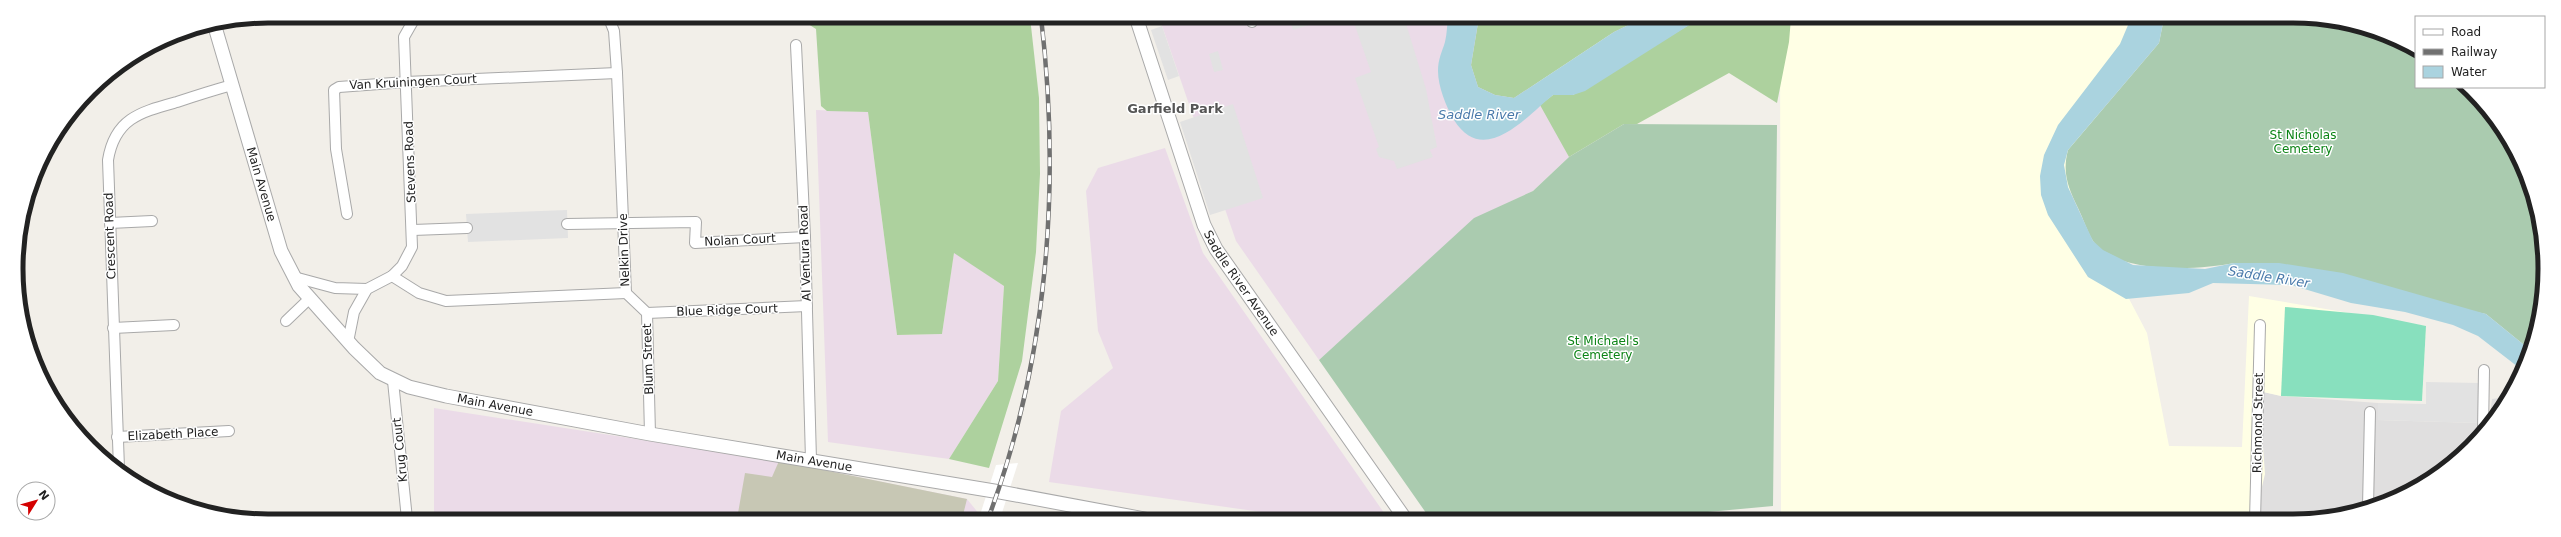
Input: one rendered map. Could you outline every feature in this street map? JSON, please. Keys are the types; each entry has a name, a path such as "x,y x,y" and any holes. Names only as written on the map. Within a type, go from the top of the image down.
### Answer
{"street":[{"name":"Stevens Road","path":"294,277 334,288 367,289 392,276 409,254 412,230 404,37 412,23"},
{"name":"Nelkin Drive","path":"392,276 419,293 446,301 626,293 617,73 614,31 611,23"},
{"name":"Saddle River Avenue","path":"1138,23 1204,225 1216,250 1402,514"},
{"name":"Main Avenue","path":"216,29 280,251 294,277 310,299 367,362 393,381 446,396 650,434 1000,492 1118,514"},
{"name":"Al Ventura Road","path":"796,45 805,237 811,460"},
{"name":"Van Kruiningen Court","path":"346,214 336,149 334,90 346,85 617,73"},
{"name":"Crescent Road","path":"119,463 108,160 114,138 121,127 141,112 232,85"},
{"path":"110,223 152,221"},
{"name":"Nolan Court","path":"623,222 696,222 695,243 805,237"},
{"path":"567,224 623,222"},
{"path":"412,230 467,228"},
{"path":"348,342 354,312 367,289"},
{"name":"Blum Street","path":"626,293 646,313 650,434"},
{"path":"286,321 310,299"},
{"name":"Blue Ridge Court","path":"646,313 807,306"},
{"path":"113,328 174,325"},
{"name":"Richmond Street","path":"2255,514 2260,325"},
{"path":"2483,423 2484,370"},
{"name":"Krug Court","path":"393,381 406,514"},
{"path":"2368,502 2370,412"},
{"name":"Elizabeth Place","path":"117,437 229,431"}],"shaded area":[{"path":"1161,23 1636,23 1525,71 1569,157 1533,191 1474,219 1319,360 1236,241"},
{"path":"1291,23 1315,23 1293,30"},
{"path":"1354,23 1406,23 1426,89 1437,147 1430,150 1433,157 1397,169 1394,161 1379,157 1376,149 1379,147 1355,78 1371,72"},
{"path":"1780,23 2134,23 2058,222 2126,293 2147,333 2169,446 2242,447 2249,296 2426,326 2422,401 2281,396 2259,391 2265,474 2255,514 1781,514"},
{"path":"1162,26 1179,76 1168,80 1151,30"},
{"path":"1218,51 1223,70 1214,72 1209,54"},
{"path":"1233,104 1263,198 1210,215 1180,122"},
{"path":"816,110 868,112 897,335 942,334 954,252 1004,286 998,381 949,459 828,442"},
{"path":"1165,148 1203,253 1385,514 1276,514 1049,482 1061,411 1113,368 1098,331 1086,191 1098,168"},
{"path":"567,210 568,238 468,242 466,214"},
{"path":"2426,382 2479,383 2478,423 2378,420 2378,403 2426,404"},
{"path":"2259,391 2281,396 2378,403 2378,420 2484,422 2466,442 2442,463 2429,473 2401,489 2356,506 2325,512 2257,514"},
{"path":"2501,398 2490,414 2492,399"},
{"path":"434,408 779,461 967,499 979,514 434,514"},
{"path":"779,461 967,499 963,514 738,514 745,473 772,477"}],"green space":[{"path":"691,23 742,23 726,24"},
{"path":"806,23 1031,23 1039,98 1040,174 1036,252 1022,361 989,468 949,459 998,381 1004,286 954,253 942,334 897,335 868,112 827,111 821,106 816,29"},
{"path":"1478,23 1633,23 1614,32 1514,98 1495,95 1478,87 1471,65"},
{"path":"1692,23 1791,23 1789,42 1777,103 1729,73 1637,124 1624,124 1569,157 1540,105 1553,95 1573,95"},
{"name":"St Nicholas Cemetery","path":"2163,23 2292,23 2325,25 2356,31 2371,36 2401,48 2415,56 2415,88 2458,88 2477,107 2497,132 2513,160 2530,205 2536,236 2538,268 2536,301 2530,332 2525,346 2486,314 2234,263 2200,267 2159,267 2138,265 2120,260 2104,252 2093,241 2069,186 2066,173 2066,158 2068,150 2159,43"},
{"name":"St Michael's Cemetery","path":"1624,124 1777,125 1773,506 1686,514 1427,514 1319,360 1474,218 1533,191 1569,157"},
{"path":"2285,307 2373,315 2426,326 2422,401 2281,396"}],"water":[{"name":"Saddle River","path":"1447,23 1478,23 1471,65 1478,87 1495,95 1514,98 1614,32 1633,23 1693,23 1585,91 1573,95 1553,95 1518,125 1492,139 1478,139 1466,134 1454,120 1445,103 1438,77 1438,67 1439,59 1446,39"},
{"name":"Saddle River","path":"2129,23 2163,23 2159,43 2068,150 2064,165 2068,187 2093,241 2103,250 2133,265 2205,269 2234,263 2279,263 2343,273 2486,314 2525,346 2517,366 2478,336 2453,325 2405,312 2351,303 2291,285 2213,283 2189,293 2126,299 2088,277 2048,215 2041,195 2040,176 2044,155 2058,125 2120,44"}],"pier":[{"path":"1018,463 1002,514 980,514 996,465"}],"railway":[{"path":"990,514 1008,458 1024,397 1036,334 1044,271 1049,207 1050,144 1047,80 1042,23"}],"district":[{"name":"Garfield Park","path":"1175,108"}]}
